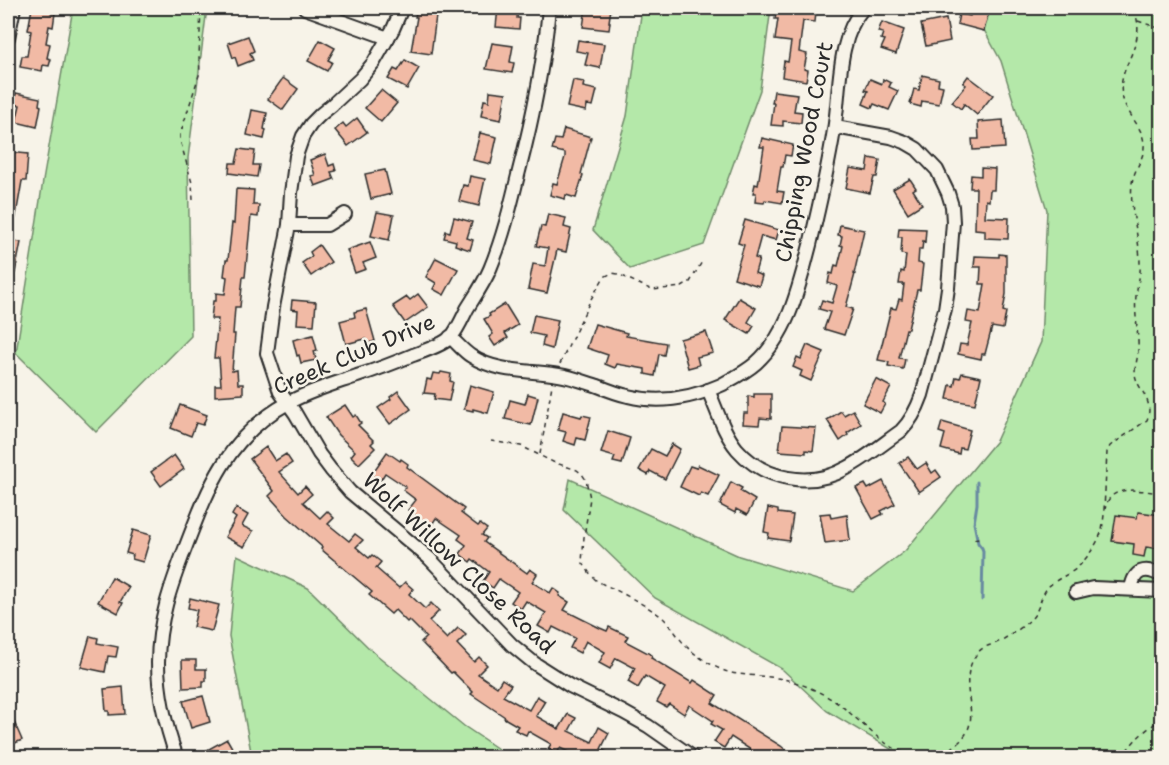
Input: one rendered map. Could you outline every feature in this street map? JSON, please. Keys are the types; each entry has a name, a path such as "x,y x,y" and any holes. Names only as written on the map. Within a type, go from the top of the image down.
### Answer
{"street":[{"path":"8,38 14,8"},
{"path":"305,8 388,38"},
{"name":"Wolf Willow Close Road","path":"402,8 397,22 374,62 360,79 311,124 303,136 296,156 290,225 273,307 267,353 280,392 319,454 340,482 429,558 512,645 545,671 648,726 694,758"},
{"name":"Creek Club Drive","path":"177,758 164,717 160,688 158,663 162,619 170,590 203,501 224,461 239,442 256,425 288,402 417,354 450,337 489,270 508,214 538,89 549,8"},
{"name":"Chipping Wood Court","path":"450,337 471,356 491,365 512,370 557,374 629,397 651,400 692,396 731,380 755,364 773,342 788,318 796,296 821,202 834,127 841,64 852,24 862,8"},
{"path":"708,390 721,423 737,449 764,470 793,479 821,478 847,469 901,431 917,409 945,309 953,222 952,206 937,170 917,149 891,137 834,127"},
{"path":"290,225 327,225 345,213"},
{"path":"1131,589 1136,574 1143,571 1154,572 1161,576"},
{"path":"1076,592 1093,588 1161,591"}],"path":[{"path":"193,200 192,183 180,135 200,72 201,8"},
{"path":"491,441 522,446 582,474 590,491 590,498 582,562 595,579 663,619 688,649 719,669 730,673 789,680 817,691 840,705 886,744 900,752 928,756 950,749 968,732 971,714 967,683 973,660 984,646 1000,642 1032,618 1047,589 1055,581 1080,566 1101,534 1107,452 1110,446 1147,420 1149,414 1146,396 1135,375 1138,349 1135,313 1140,263 1132,182 1142,157 1143,134 1124,105 1121,91 1124,76 1135,49 1137,17 1133,8"},
{"path":"1137,20 1161,29"},
{"path":"558,367 591,298 608,274 618,274 652,290 682,287 690,282 703,260"},
{"path":"540,455 553,379"},
{"path":"1104,514 1109,498 1121,491 1161,493"},
{"path":"974,538 982,537"},
{"path":"1121,758 1145,730 1161,719"}],"green space":[{"path":"73,8 207,8 188,158 191,336 96,432 16,353"},
{"path":"642,8 771,8 760,90 704,245 630,269 593,230 627,116"},
{"path":"972,8 1161,8 1161,757 904,757 827,711 782,669 655,598 564,510 570,479 739,556 853,591 905,551 996,441 1041,342 1047,210 1001,61"},
{"path":"237,555 308,588 372,651 464,726 510,757 252,757 229,636"}],"building":[{"path":"32,8 51,8 51,13 55,13 53,27 49,26 46,43 50,44 47,58 51,59 49,66 43,65 42,71 20,67 22,56 27,56"},
{"path":"417,8 437,8 431,54 411,51"},
{"path":"498,8 518,8 519,29 496,27"},
{"path":"586,8 611,8 609,30 583,27"},
{"path":"777,8 816,12 815,22 803,21 799,52 807,54 804,69 808,70 806,81 782,77 784,61 788,62 791,42 775,40"},
{"path":"972,8 990,8 984,31 957,24 959,14 970,16"},
{"path":"946,19 950,41 926,46 921,24"},
{"path":"882,22 904,30 896,54 881,49 885,40 881,39 883,33 878,32"},
{"path":"248,36 254,51 250,53 253,60 238,66 228,43"},
{"path":"320,40 335,48 328,60 332,62 327,71 308,61"},
{"path":"578,40 604,44 600,68 585,65 588,53 576,51"},
{"path":"492,43 513,46 510,62 514,63 512,73 486,69"},
{"path":"405,60 419,68 407,89 388,79 394,69 398,71"},
{"path":"922,75 939,79 938,85 943,86 939,104 922,101 921,107 910,104 914,89 919,90"},
{"path":"968,76 993,95 977,115 964,104 961,109 952,102 966,85 963,83"},
{"path":"283,78 298,89 283,110 268,99"},
{"path":"870,79 882,84 883,79 891,83 889,87 898,91 889,110 874,104 872,108 863,104 868,91 865,90"},
{"path":"573,80 584,82 583,87 597,90 593,106 587,105 586,111 567,107"},
{"path":"381,90 397,103 381,122 365,108"},
{"path":"490,91 506,93 501,120 481,116 484,100 489,101"},
{"path":"774,91 797,94 794,111 802,112 801,123 783,121 783,126 771,125"},
{"path":"16,93 40,98 39,105 41,106 37,127 16,122 20,105 14,104"},
{"path":"252,110 267,113 264,139 247,135"},
{"path":"357,118 367,132 348,146 335,130 343,123 346,127"},
{"path":"1003,120 1005,148 973,150 972,139 979,139 978,122"},
{"path":"564,129 591,137 576,198 566,195 565,199 550,195 553,183 557,184 565,157 565,153 552,150 555,139 561,140"},
{"path":"480,133 497,137 491,164 473,160"},
{"path":"762,138 793,145 791,156 785,155 783,167 781,167 777,191 784,192 782,203 765,200 764,203 755,202 756,193 753,193 755,184 758,185 764,147 760,147"},
{"path":"239,149 255,151 253,165 259,165 257,177 229,173 230,163 236,163"},
{"path":"8,152 28,154 26,181 22,181 15,221 8,219"},
{"path":"325,154 329,166 334,164 336,171 331,172 334,179 315,186 311,176 315,175 310,160"},
{"path":"869,158 880,160 877,177 874,177 870,193 846,188 850,168 867,171"},
{"path":"981,168 995,169 994,190 990,190 989,201 986,200 985,217 1009,218 1008,239 985,238 985,230 975,229 976,188 970,188 971,175 981,176"},
{"path":"385,170 391,194 371,199 365,174"},
{"path":"470,176 485,179 479,206 459,201 463,185 468,186"},
{"path":"910,179 916,188 913,190 922,204 908,213 893,189"},
{"path":"236,189 254,190 253,205 259,205 258,217 251,216 240,307 235,307 232,371 237,370 238,384 243,384 243,394 215,396 215,385 221,385 219,358 214,358 218,319 211,319 216,293 225,294 227,277 224,276 232,223 234,224"},
{"path":"377,212 394,215 389,240 371,236"},
{"path":"548,214 566,218 564,227 571,229 566,252 557,250 547,293 528,289 533,264 545,266 548,248 536,246 541,226 545,227"},
{"path":"454,217 472,222 467,238 473,240 470,250 455,245 456,241 444,238 446,231 450,232"},
{"path":"745,220 779,230 776,240 761,236 755,258 759,259 755,273 762,276 759,286 734,278 744,245 738,243"},
{"path":"840,225 864,230 846,307 853,309 844,335 824,329 830,312 819,309 822,300 832,303 837,286 828,283 830,273 833,274 835,265 838,266 843,246 840,245 842,236 838,235"},
{"path":"899,228 926,229 925,242 923,241 922,249 919,249 918,263 923,264 920,290 917,290 899,358 905,359 903,369 888,366 889,362 878,360 891,308 896,309 899,299 902,300 904,284 899,284 901,271 904,272 906,255 901,254 902,237 898,237"},
{"path":"8,240 21,242 15,273 8,272"},
{"path":"370,242 376,258 363,263 366,269 355,273 347,250"},
{"path":"319,245 331,262 311,276 302,263 312,256 310,252"},
{"path":"999,254 1006,255 1006,294 1003,311 1006,312 1003,329 992,327 985,354 982,354 981,359 958,354 960,344 967,345 972,323 966,322 968,311 980,313 985,284 980,284 981,267 974,267 975,256 999,257"},
{"path":"436,258 458,269 444,295 433,289 436,283 426,277"},
{"path":"418,294 428,307 405,323 393,306 407,297 410,300"},
{"path":"739,298 756,308 748,322 754,326 749,334 725,320"},
{"path":"292,300 316,302 314,325 297,324 298,310 291,309"},
{"path":"505,304 518,325 505,333 508,338 495,346 489,337 493,334 484,319"},
{"path":"366,309 375,341 366,344 365,339 346,344 340,321 355,317 354,312"},
{"path":"534,315 558,320 552,349 542,346 544,336 530,333"},
{"path":"595,324 627,333 626,336 666,343 664,355 659,354 655,376 645,374 645,369 617,364 615,368 605,364 608,355 587,348"},
{"path":"706,332 713,353 697,357 699,365 688,368 680,339"},
{"path":"313,335 317,350 314,351 316,360 301,363 293,340"},
{"path":"807,345 824,352 811,381 800,376 802,371 793,367 797,357 801,359"},
{"path":"441,372 451,374 450,381 453,382 449,401 434,399 435,394 424,393 427,379 431,380 433,373 440,374"},
{"path":"962,373 981,377 975,404 947,399 950,385 954,386 956,377 960,378"},
{"path":"876,379 891,387 880,413 863,404"},
{"path":"470,385 494,392 488,413 464,409"},
{"path":"398,391 411,409 390,424 378,408"},
{"path":"528,394 538,397 531,425 505,419 510,400 525,404"},
{"path":"754,394 771,394 771,419 760,418 759,425 743,424 744,413 748,413 748,396 754,397"},
{"path":"180,405 207,415 203,425 196,423 191,436 171,428"},
{"path":"345,405 353,417 356,415 361,423 358,425 374,441 371,444 375,448 359,464 351,456 355,451 338,435 326,417"},
{"path":"853,410 861,424 847,433 848,435 840,441 827,420 841,411 844,415"},
{"path":"563,412 591,417 585,440 577,438 575,445 563,441 566,432 558,430"},
{"path":"942,422 970,430 965,449 960,448 959,454 941,449 945,434 939,432"},
{"path":"782,426 816,428 813,451 806,450 806,453 779,451"},
{"path":"608,431 630,438 622,464 613,462 615,457 601,453"},
{"path":"672,444 680,449 665,479 650,471 648,475 639,470 651,449 665,456"},
{"path":"266,447 275,461 286,454 292,463 279,472 298,493 305,486 312,494 303,502 320,518 327,511 334,518 328,524 349,541 355,534 363,540 356,547 369,558 372,555 381,562 376,568 399,588 405,582 413,589 409,594 425,609 431,603 439,611 429,621 447,639 458,628 466,635 457,644 474,662 479,657 487,665 478,674 497,687 502,679 511,685 503,696 529,710 537,696 545,701 536,716 559,729 568,714 576,718 569,731 592,742 599,727 609,733 601,749 618,758 581,758 560,748 557,754 548,749 551,744 528,731 526,735 515,730 518,726 471,694 473,692 421,642 426,637 409,620 407,622 395,610 391,614 369,595 372,592 321,549 322,547 287,516 269,496 274,491 250,459"},
{"path":"387,452 408,464 407,467 464,509 461,513 478,526 480,524 487,529 482,535 487,538 484,542 527,573 530,569 537,574 532,582 550,593 553,588 560,593 559,596 569,602 564,610 607,631 609,627 628,636 625,641 652,655 651,658 692,683 694,680 717,695 712,703 781,746 795,758 746,758 751,750 731,737 724,748 714,742 722,730 711,724 713,721 689,705 684,714 669,704 666,707 657,702 665,688 645,676 638,688 628,682 635,668 616,658 610,669 599,663 605,652 586,641 580,653 570,648 575,638 553,627 550,633 538,626 546,613 526,601 521,609 511,602 518,592 499,579 493,588 483,581 489,572 472,559 470,562 460,554 466,545 458,539 461,535 436,518 431,526 408,510 416,500 403,490 406,487 385,473 380,481 371,475"},
{"path":"174,455 184,469 161,486 151,472"},
{"path":"908,457 917,469 926,463 932,473 936,470 941,477 919,492 899,463"},
{"path":"698,465 719,475 708,496 701,493 699,496 680,487 690,466 696,468"},
{"path":"883,481 895,504 881,511 883,514 873,519 856,488 865,484 868,489"},
{"path":"731,482 755,500 747,515 736,509 735,513 720,505"},
{"path":"236,508 248,515 242,526 253,531 244,547 225,537 236,518 232,515"},
{"path":"768,508 778,510 778,513 793,515 789,541 768,538 769,533 764,532"},
{"path":"1138,512 1161,515 1161,549 1146,547 1144,557 1133,555 1134,544 1112,541 1116,515 1137,518"},
{"path":"830,513 831,518 847,515 850,540 825,543 820,514"},
{"path":"133,530 151,535 143,562 132,559 133,555 126,553"},
{"path":"112,577 129,587 120,602 123,603 118,613 98,602"},
{"path":"190,598 219,605 212,631 193,627 197,610 188,608"},
{"path":"90,636 98,638 97,643 118,647 116,657 108,656 105,672 81,667"},
{"path":"182,660 196,660 196,669 206,669 206,681 203,681 203,687 183,688"},
{"path":"123,687 125,714 109,715 109,711 106,711 104,689"},
{"path":"203,696 210,722 191,728 183,701"},
{"path":"8,708 22,740 8,746"},
{"path":"227,739 238,758 212,758 207,750"}],"waterway":[{"path":"977,482 974,523 978,543 983,551 982,600"}]}
